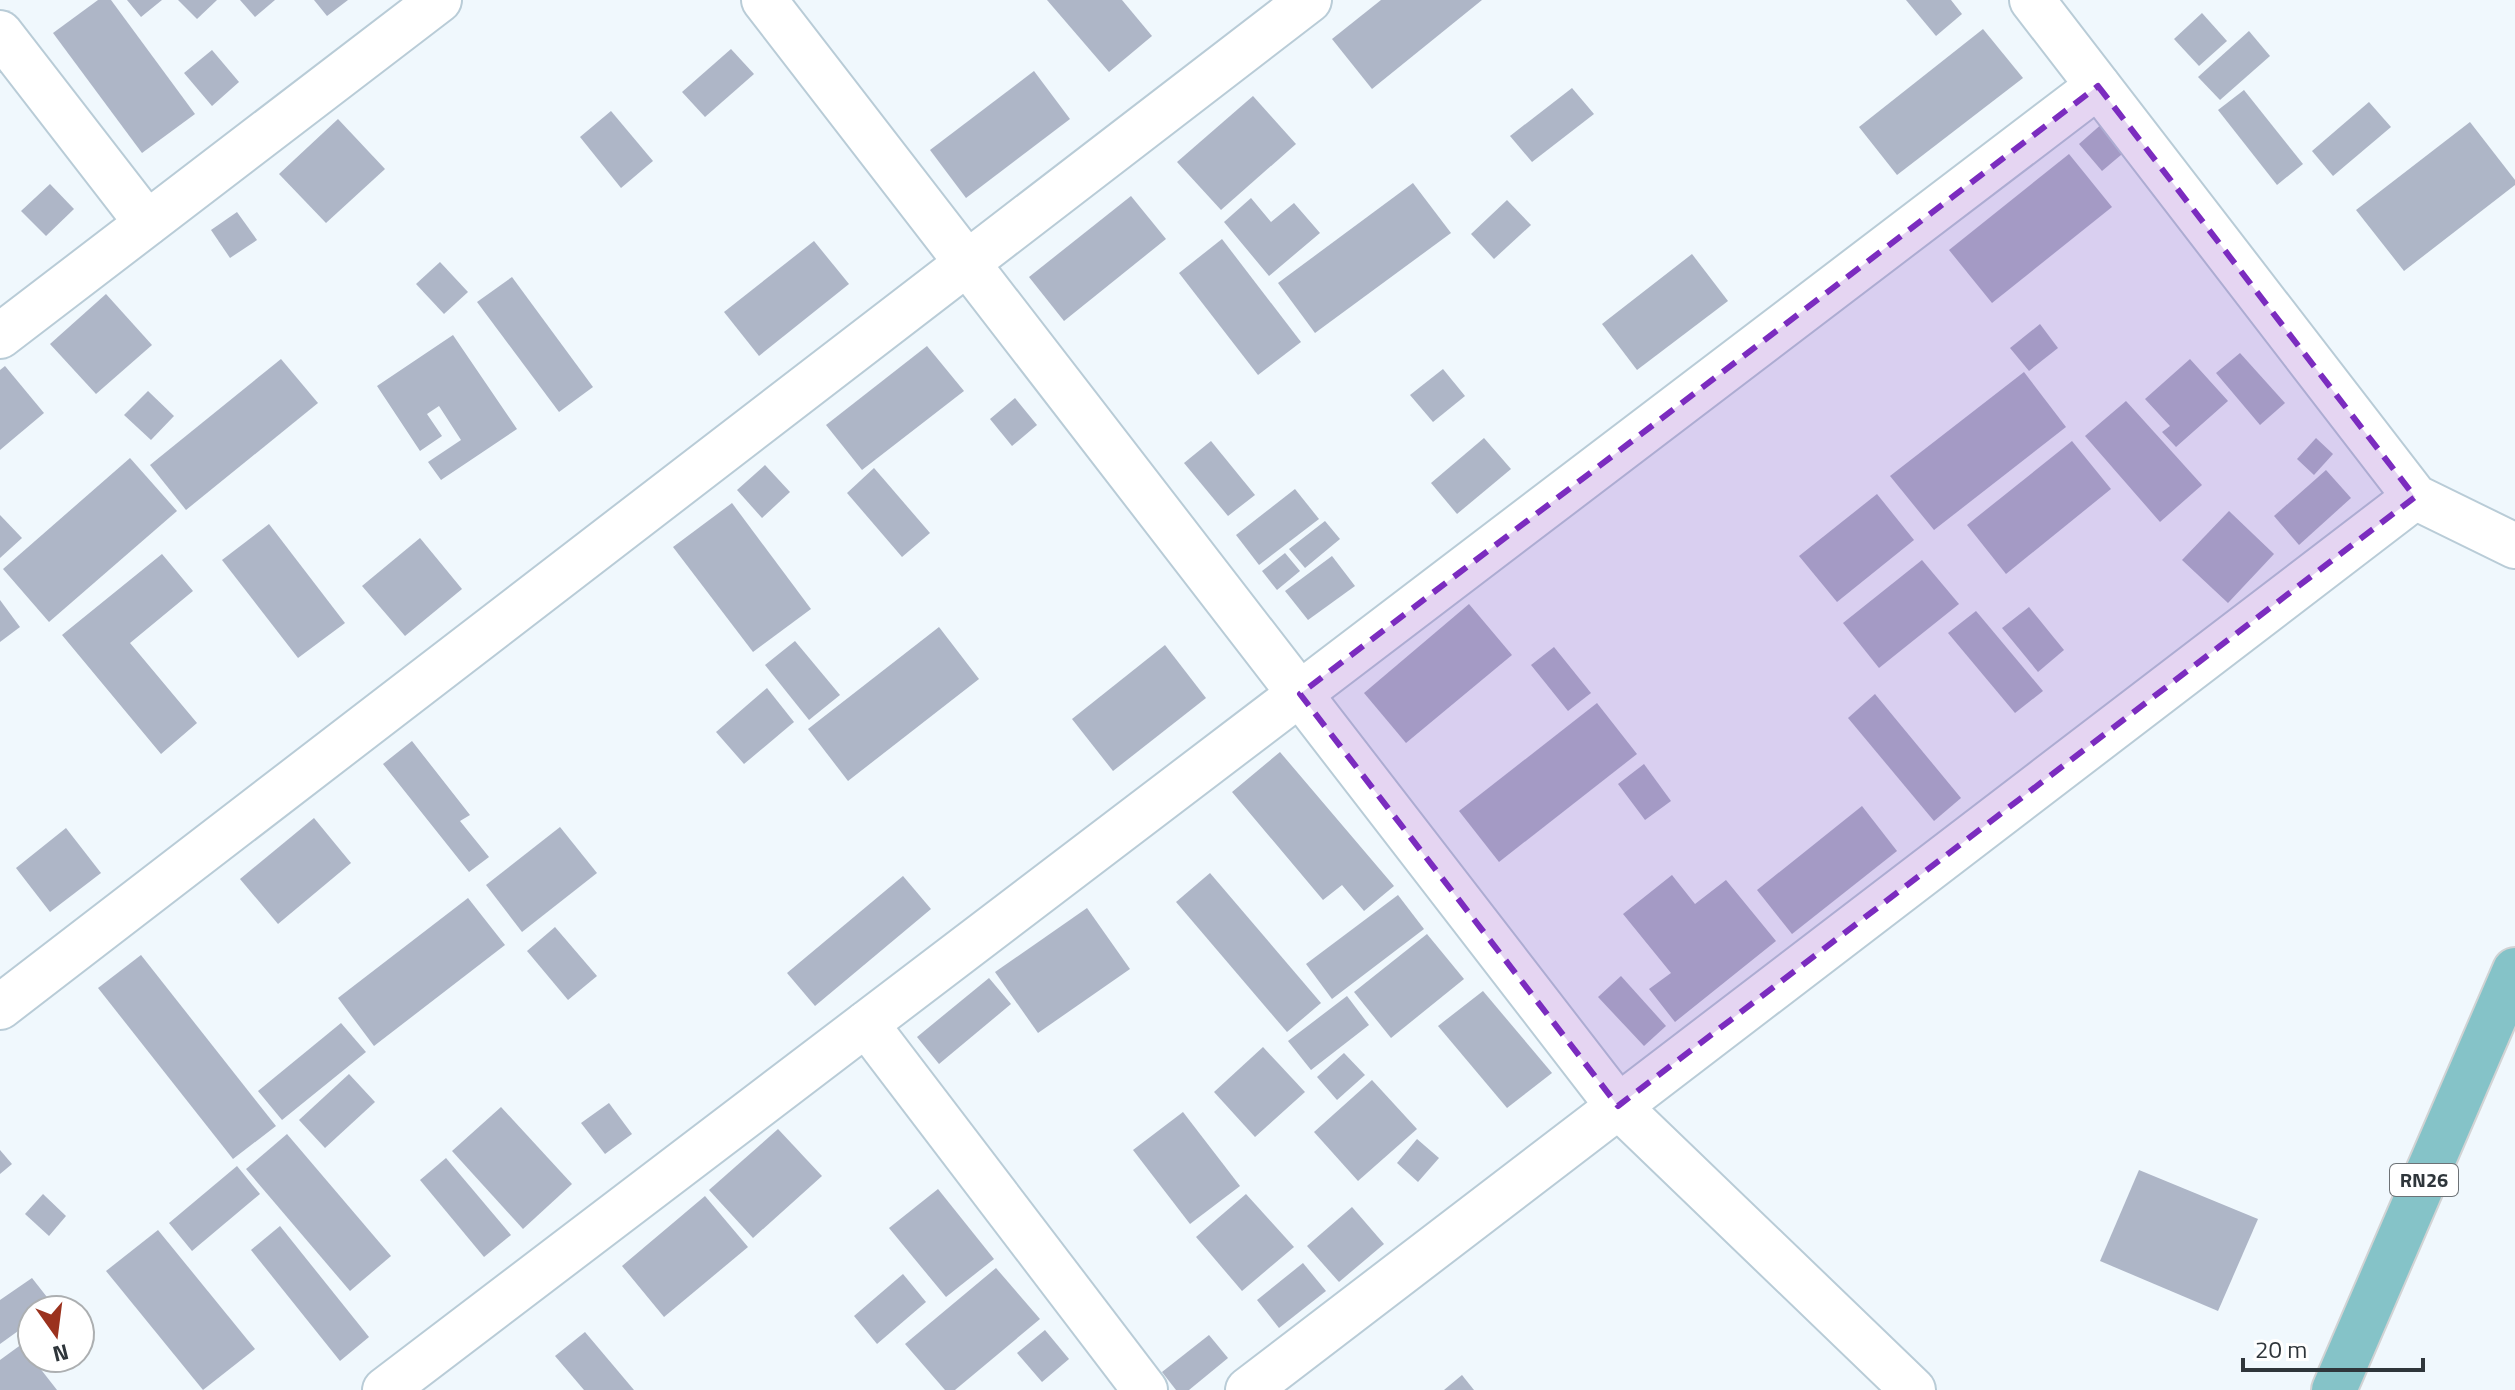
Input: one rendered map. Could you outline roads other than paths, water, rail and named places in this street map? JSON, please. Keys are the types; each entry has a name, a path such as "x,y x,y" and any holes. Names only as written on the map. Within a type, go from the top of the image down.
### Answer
{"main road":[{"name":"RN26","path":"2334,1390 2515,970"}],"street":[{"path":"0,336 439,0"},
{"path":"764,0 1618,1106 1913,1390"},
{"path":"0,1007 1309,0"},
{"path":"2032,0 2415,497 2515,546"},
{"path":"0,33 147,223"},
{"path":"385,1390 2098,86"},
{"path":"1248,1390 2415,497"},
{"path":"866,1024 1145,1390"}]}
